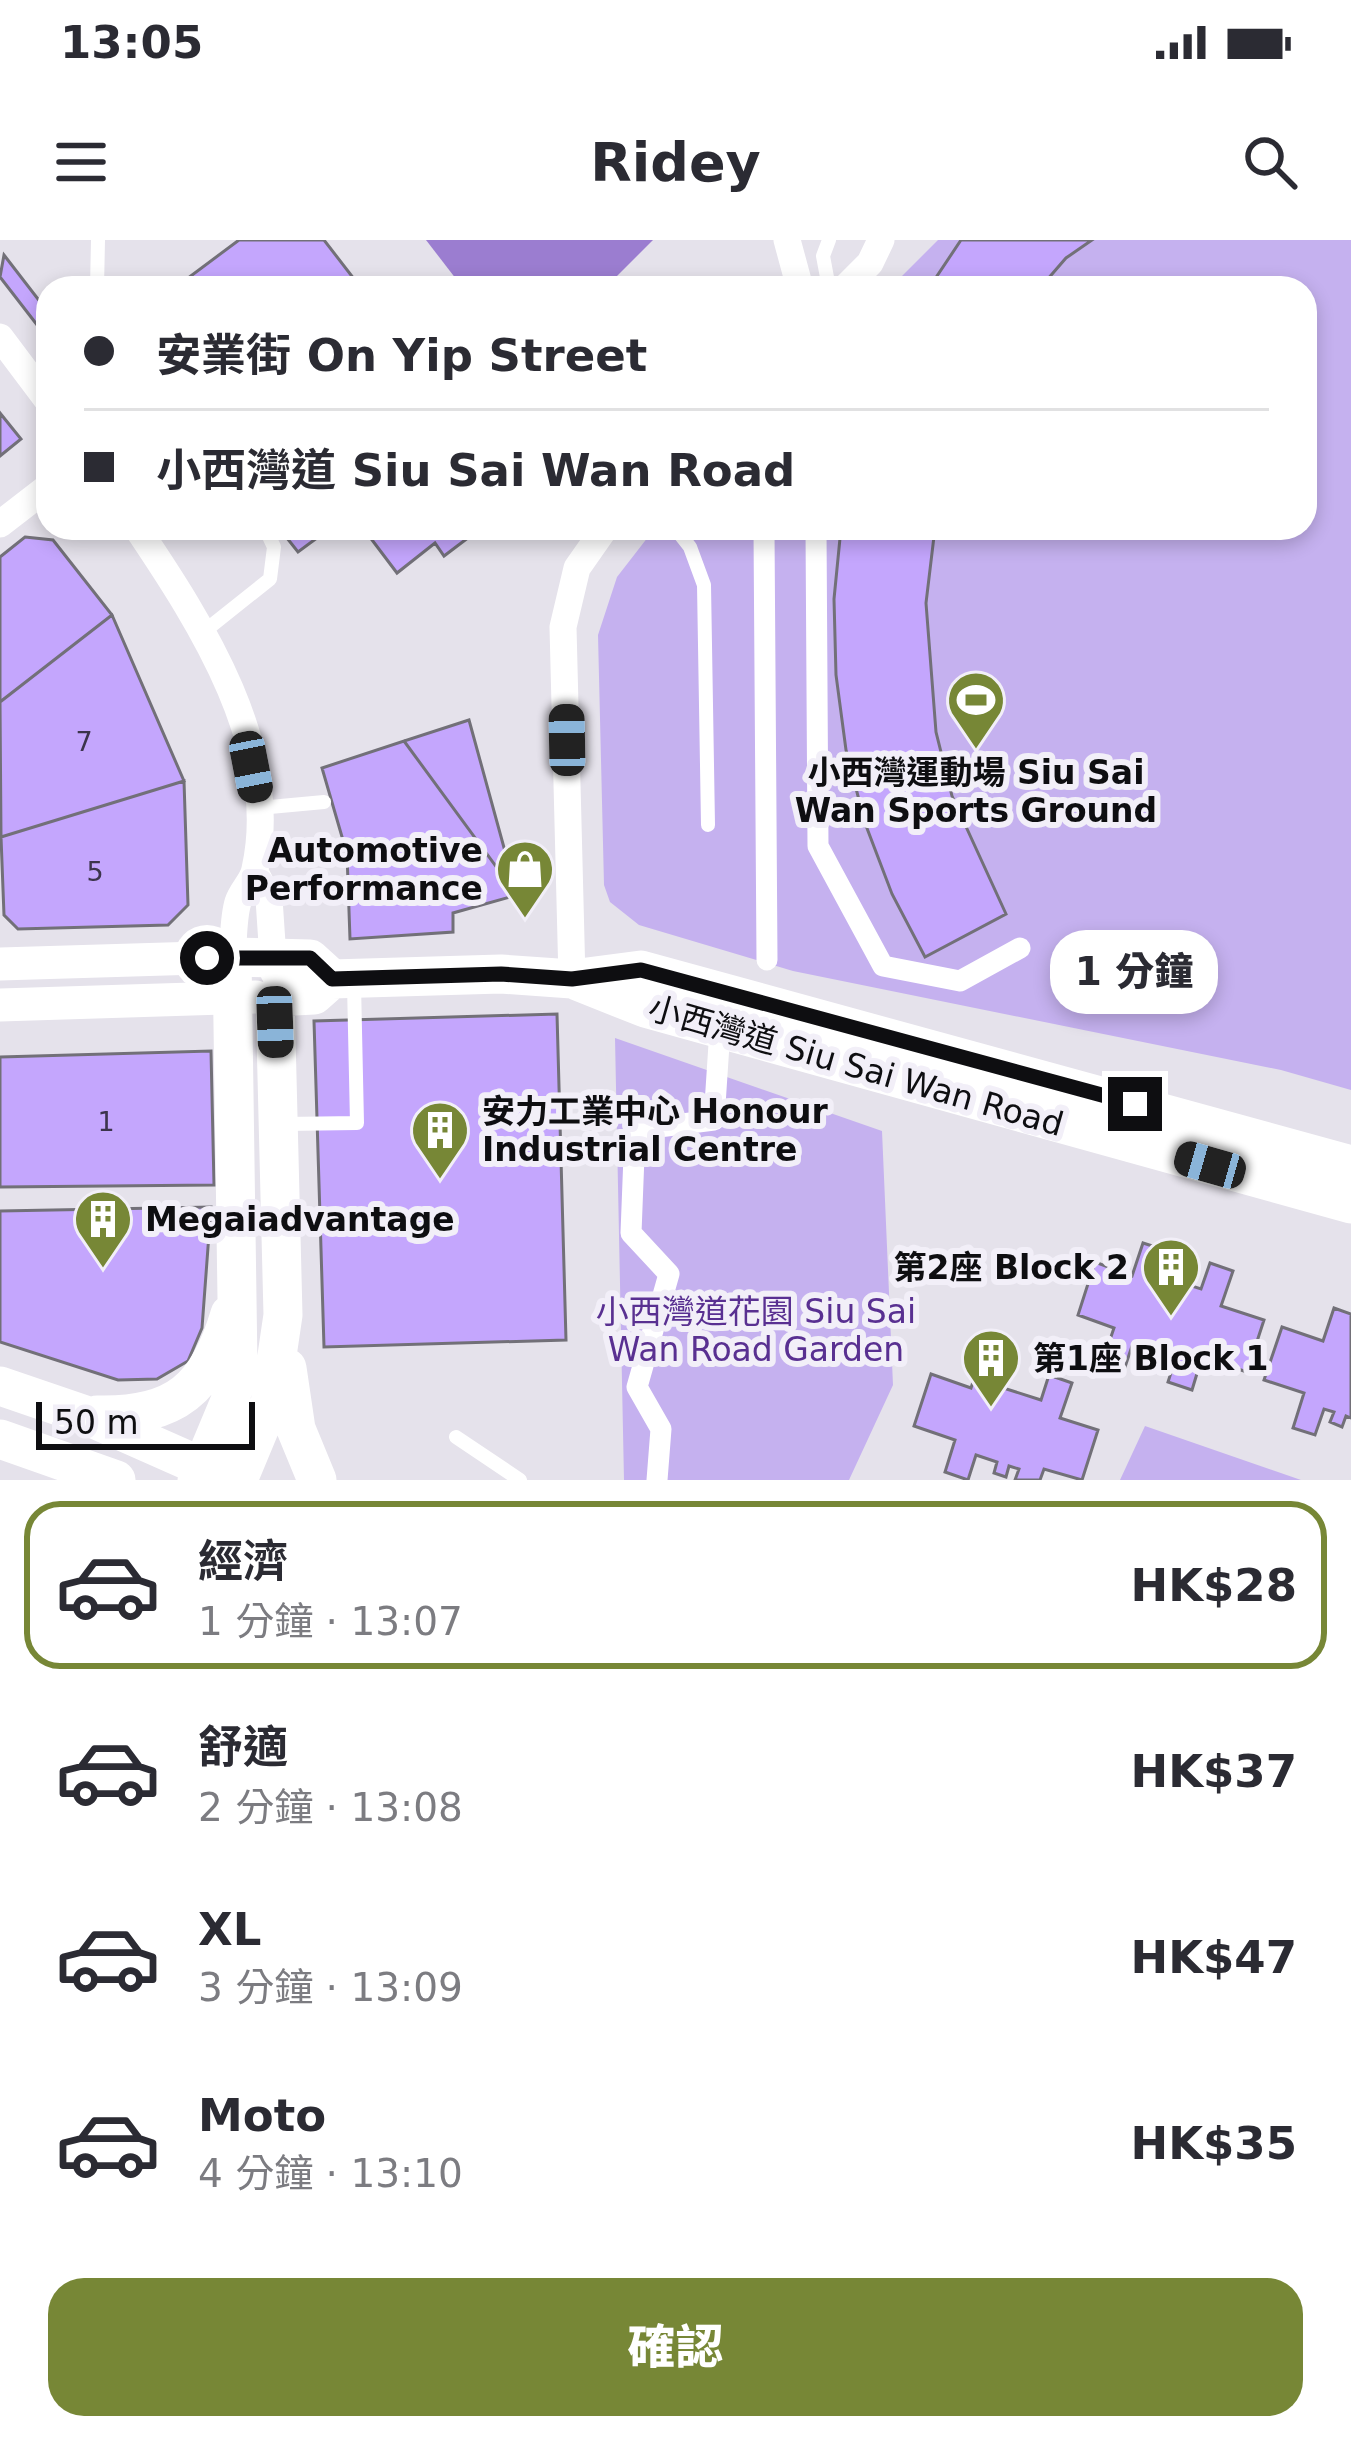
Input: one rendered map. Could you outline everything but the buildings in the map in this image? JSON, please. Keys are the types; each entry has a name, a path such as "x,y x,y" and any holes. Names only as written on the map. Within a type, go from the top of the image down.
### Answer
{"main road":[{"name":"小西灣道 Siu Sai Wan Road","path":"232,957 310,958 343,979"},
{"path":"217,1477 235,1383 238,1286 232,957"},
{"name":"小西灣道 Siu Sai Wan Road","path":"274,997 314,995 343,979 501,974 572,979 641,970 1351,1165"},
{"name":"小西灣道 Siu Sai Wan Road","path":"572,979 644,1008 1351,1204"},
{"path":"274,997 283,1315 296,1429 316,1480"},
{"path":"85,1415 142,1414 186,1394 221,1343 238,1286"},
{"path":"217,1477 270,1403 283,1315"},
{"path":"0,1386 85,1415 217,1477"},
{"path":"0,1439 116,1480"}],"street":[{"path":"787,240 797,276"},
{"path":"856,276 875,256 881,240"},
{"path":"0,337 36,385"},
{"path":"0,524 36,496"},
{"path":"0,964 232,957 238,902 255,872 259,808 243,726 206,630 145,540"},
{"path":"572,979 563,627 578,568 596,540"},
{"path":"764,540 767,960"},
{"path":"816,540 818,846 883,966 959,981 1020,948"},
{"path":"0,1005 274,997 269,899 255,872"},
{"path":"657,1480 661,1429 637,1387 669,1274 632,1233 635,1130 714,1120 720,1029"}],"lane":[{"path":"97,276 98,240"},
{"path":"827,276 823,256 829,240"},
{"path":"206,630 271,579 271,540"},
{"path":"684,540 704,585 708,825"},
{"path":"259,808 324,802"},
{"path":"278,1124 358,1123 343,979"},
{"path":"456,1437 520,1480"}],"green space":[{"name":"小西灣運動場 Siu Sai Wan Sports Ground","path":"938,240 1351,240 1351,1090 1281,1070 793,971 639,925 610,902 604,885 598,635 617,577 646,540 1317,540 1317,276 902,276"},
{"name":"小西灣道花園 Siu Sai Wan Road Garden","path":"615,1038 882,1131 893,1385 849,1480 624,1480"},
{"path":"1145,1426 1301,1480 1120,1480"}],"shaded area":[{"path":"426,240 653,240 617,276 454,276"}],"place":[{"name":"小西灣運動場 Siu Sai Wan Sports Ground","path":"976,751"},
{"name":"Automotive Performance","path":"525,920"},
{"name":"安力工業中心 Honour Industrial Centre","path":"440,1181"},
{"name":"Megaiadvantage","path":"103,1270"},
{"name":"第2座 Block 2","path":"1171,1318"},
{"name":"第1座 Block 1","path":"991,1409"}],"route":[{"path":"207,958 310,958 332,979 501,974 572,979 641,970 1135,1104"}]}
